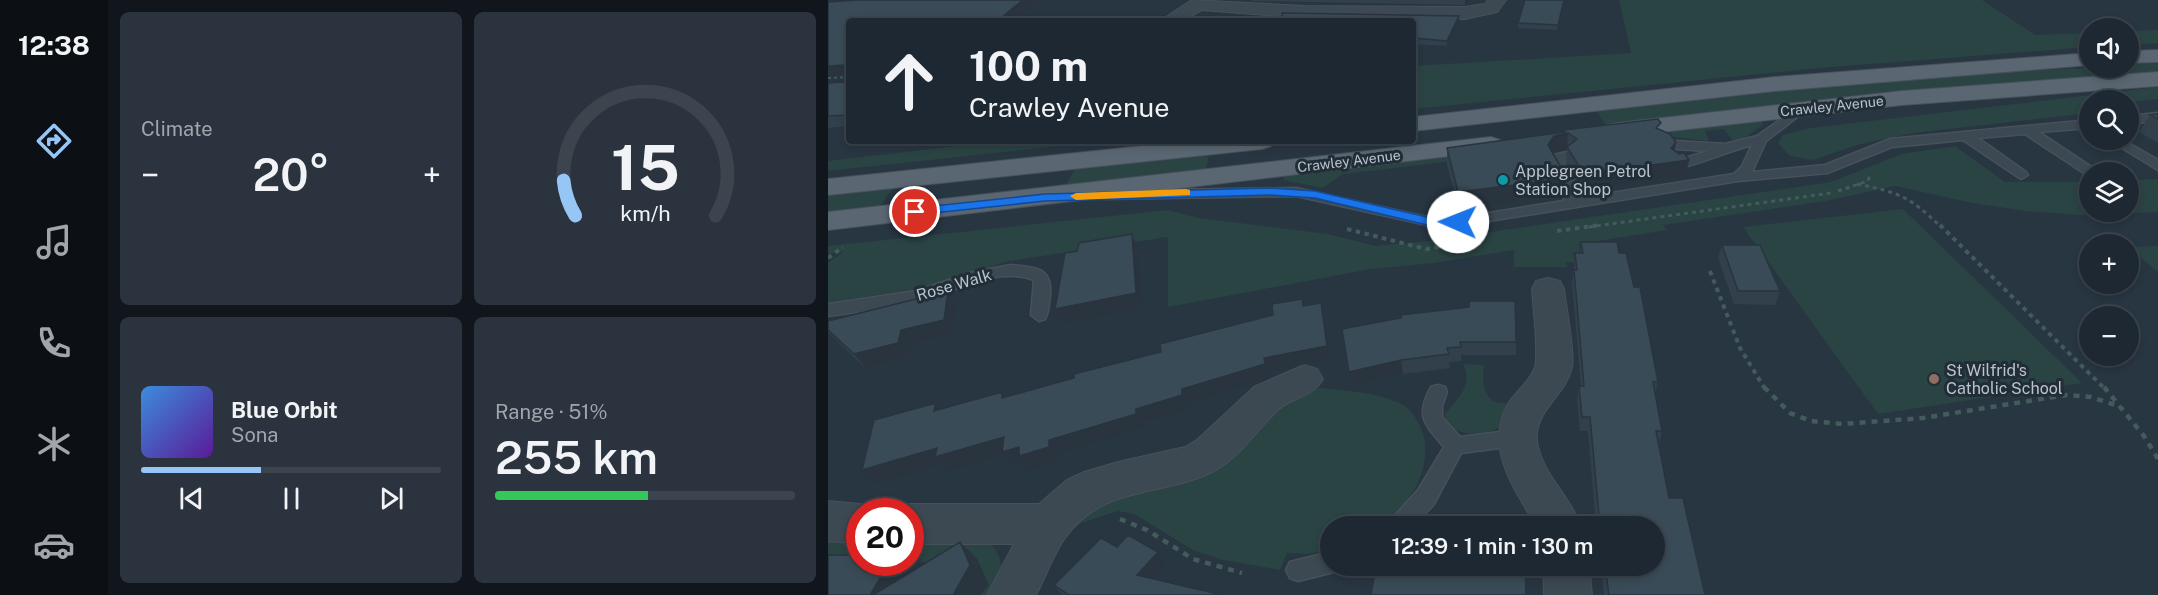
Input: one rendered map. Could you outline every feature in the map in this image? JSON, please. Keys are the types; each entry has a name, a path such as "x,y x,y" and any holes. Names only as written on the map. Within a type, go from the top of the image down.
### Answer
{"main road":[{"path":"2139,57 2158,56"},
{"name":"Crawley Avenue","path":"1416,124 1775,84 2079,60"},
{"name":"Crawley Avenue","path":"828,221 1528,141 1577,141 1801,109 1902,98 2158,80"},
{"path":"828,187 1234,144"}],"street":[{"path":"1175,18 1202,2 1305,12 1465,13 1491,8 1497,0"},
{"path":"1548,289 1554,366 1551,378 1523,420 1520,458 1553,516"},
{"path":"1011,595 1049,524 1074,497 1090,488 1181,467 1198,460 1212,451 1267,397 1304,379"},
{"path":"828,521 846,523"},
{"path":"924,524 1049,524"},
{"path":"1567,576 1568,595"}],"lane":[{"path":"1677,165 1699,160 1725,148 1761,139 1801,109"},
{"path":"2139,119 2158,117"},
{"path":"1045,197 1228,191 1296,192 1443,222 1738,177 1827,169 1890,143 2079,125"},
{"path":"2027,130 2079,164"},
{"path":"1966,136 2021,175"},
{"path":"1738,177 1748,168 1761,139"},
{"path":"1569,204 1576,183 1556,163 1558,158 1577,141"},
{"path":"1662,144 1725,148"},
{"path":"2132,150 2158,166"},
{"name":"Rose Walk","path":"828,310 918,297 980,276 1015,270 1026,271 1041,277 1043,283 1039,315"},
{"path":"1438,392 1432,406 1432,419 1455,446"},
{"path":"1409,516 1426,497 1455,446 1523,420"},
{"path":"1298,570 1320,565"}],"path":[{"path":"828,78 846,77"},
{"path":"1827,169 1858,185 1896,192 1915,201 2099,381 2121,407 2158,459"},
{"path":"1710,271 1737,343 1753,371 1790,412 1807,422 1856,424 1889,422 2066,395 2091,397 2121,407"},
{"path":"1115,518 1136,523 1186,555 1207,565 1242,573"}],"green space":[{"path":"1619,0 1982,0 2035,35 2079,33 2079,48 1819,68 1416,109 1416,66 1631,53"},
{"path":"2158,30 2158,43 2139,44 2139,31"},
{"path":"2158,63 2158,74 2139,75 2139,64"},
{"path":"2079,69 2079,78 2104,78 1862,96 1606,126 1597,111 1796,89 1996,72"},
{"path":"2158,87 2158,99 2139,101 2139,90 2133,90"},
{"path":"2079,96 2079,114 1914,133 1857,145 1813,160 1790,156 1778,143 1783,135 1811,128"},
{"path":"1760,121 1764,124 1742,140 1734,142 1724,129 1705,131 1709,140 1707,141 1666,136 1343,174 1323,188 1283,180 1285,175"},
{"path":"973,144 1078,144 828,171 828,161"},
{"path":"1955,146 2005,182 2079,182 2079,215 2025,211 1972,203 1895,186 1826,201 1663,225 1667,230 1579,244 1579,252 1573,253 1575,262 1566,262 1567,267 1514,267 1514,250 1434,263 1371,269 1168,307 1168,237 1009,261 920,289 828,302 828,263 843,252 828,254 828,246 1168,210 1199,218 1328,234 1376,246 1428,241 1831,182 1902,154"},
{"path":"1209,155 1206,170 1065,186 1075,169"},
{"path":"2158,179 2158,212 2139,213 2139,180"},
{"path":"893,188 879,207 828,213 828,195"},
{"path":"1903,209 2082,383 1878,414 1743,227"},
{"path":"2158,246 2158,272 2139,256 2139,247"},
{"path":"1463,364 1484,365 1484,388 1490,399 1503,403 1512,402 1505,425 1475,434 1460,431 1446,424 1445,414 1463,391 1467,379"},
{"path":"1322,388 1384,397 1403,405 1415,417 1424,440 1423,469 1410,497 1392,516 1320,516 1320,551 1308,554 1287,553 1280,570 1223,560 1193,550 1134,514 1118,511 1066,528 1077,513 1302,389"},
{"path":"828,542 846,542 846,569 828,578"},
{"path":"924,542 991,544 1001,563 996,595 980,595 989,586 977,559 970,563 924,562"}],"building":[{"path":"1023,0 1001,18 846,18 846,115 828,116 828,83 844,82 844,65 828,66 828,2"},
{"path":"1525,0 1564,0 1558,25 1518,23"},
{"path":"1282,13 1459,16 1447,41 1416,38 1416,18 1283,18"},
{"path":"1658,119 1661,123 1656,128 1670,134 1676,142 1671,148 1679,154 1684,153 1689,160 1584,174 1567,147 1577,139 1568,133 1554,136 1548,145 1566,176 1562,176 1563,179 1458,192 1447,148 1565,132 1564,130"},
{"path":"1132,234 1136,293 1055,309 1065,253 1077,251 1079,243"},
{"path":"1581,242 1617,242 1619,253 1626,253 1634,287 1640,287 1658,382 1653,382 1662,431 1656,431 1669,498 1683,498 1705,595 1609,595 1606,576 1665,576 1665,516 1599,516 1590,417 1582,417 1579,386 1584,386 1574,270 1577,270 1575,253 1583,253"},
{"path":"1722,245 1760,245 1780,291 1738,291"},
{"path":"948,291 944,320 901,330 898,343 854,354 828,330 828,321"},
{"path":"1302,299 1303,306 1321,303 1327,346 1264,358 1265,364 1182,389 1182,395 1136,409 1136,414 1049,440 1049,447 1019,456 1019,447 1002,452 1004,437 935,457 937,448 862,470 874,420 936,403 934,411 1002,392 1002,398 1074,378 1074,374 1161,352 1160,344 1273,315 1272,304"},
{"path":"1469,301 1515,301 1516,342 1460,342 1461,347 1447,348 1449,354 1401,360 1349,372 1342,329 1401,318 1401,315 1469,307"},
{"path":"1128,535 1158,552 1137,575 1222,595 1069,595 1054,585 1101,538 1117,547"},
{"path":"960,542 970,565 953,595 873,595 904,576 924,576 924,564"},
{"path":"828,555 846,555 846,576 882,576 870,595 828,595"},
{"path":"1374,576 1525,576 1526,595 1371,595"}],"slow traffic":[{"path":"1076,196 1186,193"}],"place":[{"name":"Applegreen Petrol Station Shop","path":"1503,180"},
{"name":"St Wilfrid's Catholic School","path":"1934,379"}],"route":[{"path":"915,212 1045,197 1270,191 1315,195 1427,221 1458,222"}]}
